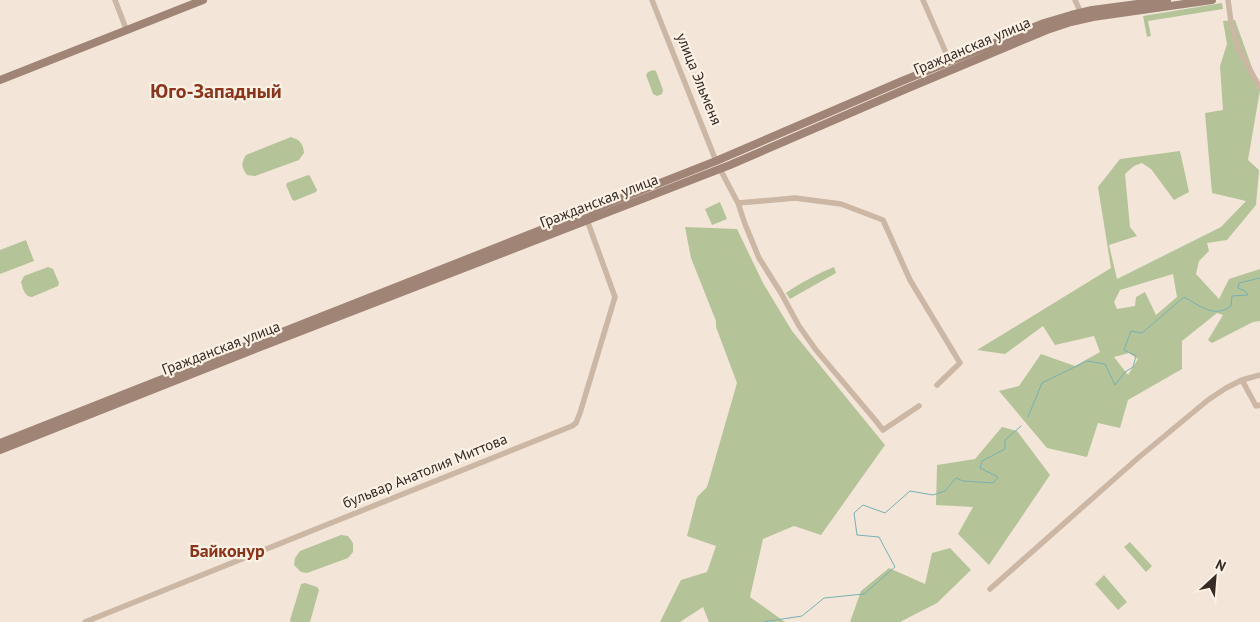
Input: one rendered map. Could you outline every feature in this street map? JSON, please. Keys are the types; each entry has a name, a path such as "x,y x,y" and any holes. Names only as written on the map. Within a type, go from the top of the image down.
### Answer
{"main road":[{"path":"126,28 191,0"},
{"path":"0,80 126,28 203,0"},
{"name":"Гражданская улица","path":"407,287 587,220 952,65 1082,16 1167,0"},
{"name":"Гражданская улица","path":"1082,16 1212,0"},
{"path":"0,76 29,67"},
{"name":"Гражданская улица","path":"0,443 123,398 718,165"},
{"name":"Гражданская улица","path":"0,450 123,398"}],"street":[{"path":"115,0 126,28"},
{"name":"улица Эльменя","path":"652,0 718,165 738,203 759,258 808,340 883,430 920,406"},
{"path":"923,0 952,65"},
{"path":"1075,0 1082,16"},
{"path":"1228,0 1231,22 1238,48 1260,88"},
{"path":"738,203 796,198 841,204 883,220 910,280 960,363 937,385"},
{"name":"бульвар Анатолия Миттова","path":"85,622 576,423 615,297 587,220"},
{"path":"990,589 1072,515 1208,400 1242,380 1260,375"},
{"path":"1242,380 1256,406 1260,406"}],"green space":[{"path":"1222,3 1223,9 1148,21 1151,36 1147,37 1143,16"},
{"path":"1235,20 1260,90 1248,160 1259,170 1256,205 1227,240 1207,243 1209,251 1199,261 1196,274 1219,299 1229,279 1260,269 1260,321 1253,322 1212,343 1208,340 1223,315 1217,313 1182,341 1182,369 1128,400 1120,428 1098,423 1087,457 1047,448 999,391 1019,386 1041,354 1075,366 1100,352 1094,336 1055,345 1043,326 1005,354 977,350 1111,268 1098,187 1120,159 1180,151 1189,192 1174,200 1151,169 1142,163 1134,166 1125,174 1130,227 1137,236 1109,245 1117,279 1221,227 1246,201 1212,193 1205,113 1223,110 1220,66 1227,44 1223,21","holes":["1173,274 1177,297 1156,315 1145,292 1136,297 1135,306 1117,309 1114,302 1120,290","1129,353 1138,359 1128,375 1114,357"]},
{"path":"653,70 656,71 663,90 662,94 657,96 653,94 646,75"},
{"path":"291,137 302,144 304,153 299,160 255,176 247,175 242,165 246,155"},
{"path":"308,175 317,190 316,192 294,201 286,185 287,183"},
{"path":"720,202 727,219 712,225 705,209"},
{"path":"685,227 737,229 763,283 792,331 885,445 821,535 794,526 763,539 750,597 785,622 709,622 703,607 680,622 660,622 681,580 707,572 716,546 687,536 697,497 707,487 737,383 716,327 716,321 691,258"},
{"path":"26,240 34,261 0,274 0,250"},
{"path":"48,267 53,269 59,283 58,286 32,297 27,296 21,282 24,276"},
{"path":"834,267 836,273 790,299 786,293 809,279"},
{"path":"1002,427 1017,431 1050,475 989,565 958,534 973,507 936,505 937,465 975,459"},
{"path":"341,535 348,536 353,543 353,552 348,558 307,573 301,572 294,565 295,558 300,551"},
{"path":"1130,542 1152,566 1146,572 1124,547"},
{"path":"950,548 971,570 937,603 900,622 850,622 861,591 889,568 925,584 932,553"},
{"path":"1104,575 1127,602 1118,610 1095,584"},
{"path":"305,583 317,587 319,590 310,622 291,622 301,584"}],"waterway":[{"path":"1028,417 1042,383 1087,361 1105,364 1115,385 1125,372 1133,367 1136,356 1124,350 1131,331 1142,333 1184,297 1201,307 1213,311 1225,310 1231,306 1232,296 1248,295 1245,291 1238,288 1239,283 1260,278"},
{"path":"763,622 802,616 824,598 864,594 895,567 879,537 857,535 854,513 863,505 885,513 910,491 933,495 945,491 956,478 963,481 993,483 998,477 980,468 982,461 1005,449 1005,440 1021,426"}],"district":[{"name":"Юго-Западный","path":"216,91"},
{"name":"Байконур","path":"227,551"}]}
